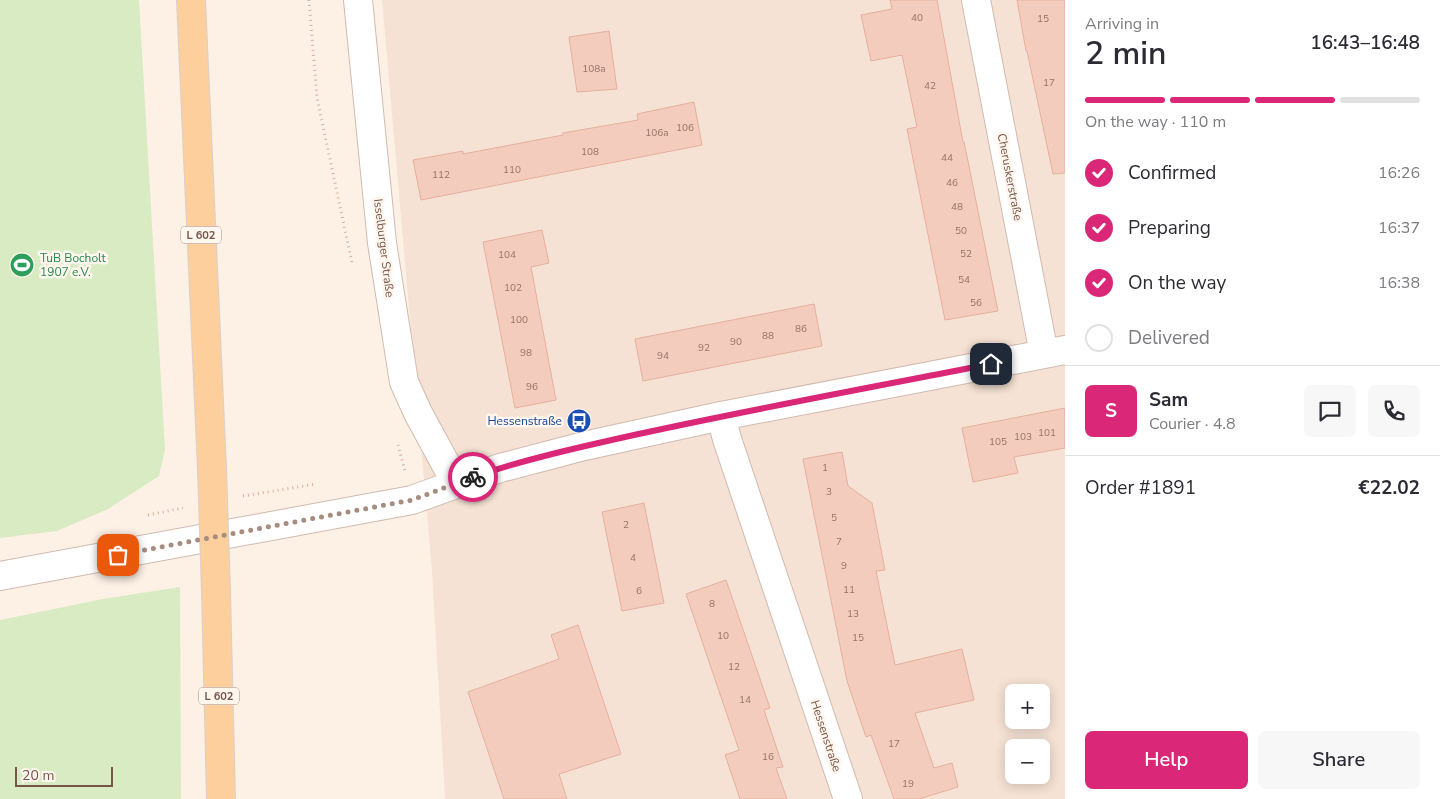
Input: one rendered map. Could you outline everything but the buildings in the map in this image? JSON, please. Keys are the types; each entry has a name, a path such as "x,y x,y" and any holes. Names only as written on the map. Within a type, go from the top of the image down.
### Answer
{"main road":[{"name":"L 602","path":"190,0 212,469 222,799"}],"street":[{"name":"Isselburger Straße","path":"358,0 382,242 404,382 418,413 456,483"},
{"name":"Cheruskerstraße","path":"976,0 1055,352"},
{"path":"0,576 412,500 500,468 584,446 721,416 1055,352"},
{"name":"Hessenstraße","path":"721,416 848,799"}],"shaded area":[{"path":"382,0 1065,0 1065,799 445,799 432,571"}],"green space":[{"path":"0,0 139,0 165,449 159,476 108,509 57,531 0,538"},
{"path":"180,587 181,799 0,799 0,620 103,599"}],"way so far":[{"path":"118,555 412,500 473,477"}],"place":[{"name":"TuB Bocholt 1907 e.V.","path":"22,265"},
{"name":"Hessenstraße","path":"579,421"}],"route":[{"path":"473,477 584,446 721,416 991,364"}]}
